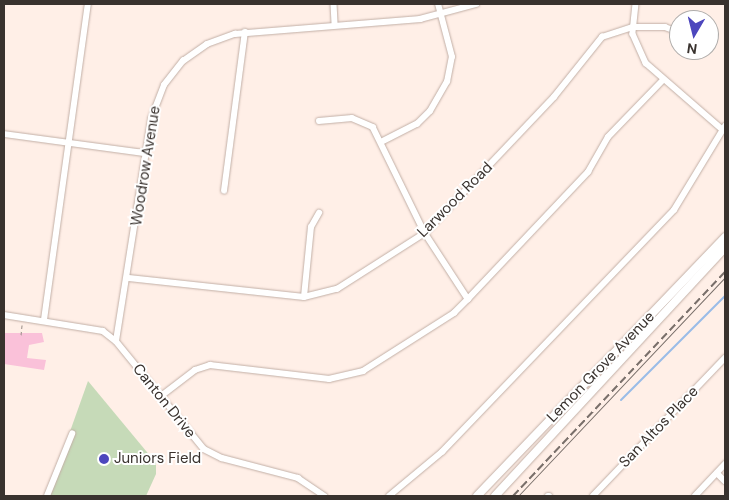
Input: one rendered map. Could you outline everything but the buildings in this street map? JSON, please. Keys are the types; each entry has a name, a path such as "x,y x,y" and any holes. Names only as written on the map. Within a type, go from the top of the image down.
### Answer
{"main road":[{"name":"Lemon Grove Avenue","path":"477,496 725,237"},
{"name":"Lemon Grove Avenue","path":"495,496 725,248"}],"street":[{"path":"44,320 88,4"},
{"path":"334,4 335,25"},
{"path":"384,141 417,124 430,111 447,82 452,57 438,4"},
{"name":"Woodrow Avenue","path":"116,341 129,278 145,154 156,102 173,72 207,44 245,32 441,15 476,4"},
{"path":"389,496 442,452 674,210 724,128 663,80 639,51 633,27 636,4"},
{"name":"Larwood Road","path":"129,278 304,297 337,289 426,233 554,98 595,43 614,31 633,27 669,28"},
{"path":"224,190 245,32"},
{"path":"160,397 195,370 216,364 328,379 349,377 443,320 468,299 588,172 608,137 663,80"},
{"path":"319,121 357,119 374,128 384,141 426,233 468,299"},
{"path":"4,134 145,154"},
{"path":"304,297 311,227 320,213"},
{"name":"Canton Drive","path":"4,315 95,328 116,341 194,440 211,453 298,478 325,496"},
{"name":"San Altos Place","path":"593,496 725,358"},
{"path":"47,496 72,434"},
{"path":"695,496 725,464"},
{"path":"717,473 725,481"}],"path":[{"path":"21,335 22,325"}],"green space":[{"path":"88,381 156,463 156,474 146,496 47,496"}],"waterway":[{"path":"621,400 725,296"}],"tram line":[{"path":"518,496 725,277"}],"railway":[{"path":"513,496 725,272"}],"place":[{"name":"Juniors Field","path":"104,459"}]}
